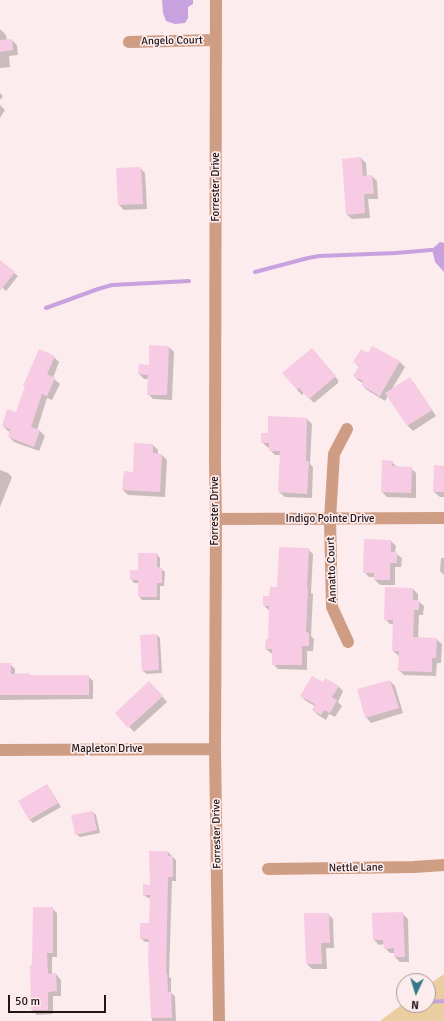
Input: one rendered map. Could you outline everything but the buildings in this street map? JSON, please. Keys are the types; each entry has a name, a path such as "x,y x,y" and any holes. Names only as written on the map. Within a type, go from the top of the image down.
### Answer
{"street":[{"name":"Forrester Drive","path":"216,0 215,749 219,1021"},
{"name":"Angelo Court","path":"129,42 216,40"},
{"name":"Annatto Court","path":"347,429 334,454 330,519 332,607 348,642"},
{"name":"Indigo Pointe Drive","path":"216,519 444,518"},
{"name":"Mapleton Drive","path":"0,750 215,749"},
{"name":"Nettle Lane","path":"268,869 414,867 444,865"}],"shaded area":[{"path":"162,0 193,0 193,4 188,7 188,18 185,23 175,24 166,21 163,13"},
{"path":"440,242 444,243 444,272 435,262 432,249"},
{"path":"444,974 444,1021 380,1021 396,1009 396,1013 436,1013 436,980"}],"waterway":[{"path":"255,272 319,256 431,250 444,255"},
{"path":"46,308 112,285 189,281"},
{"path":"436,1002 444,1001"}]}
